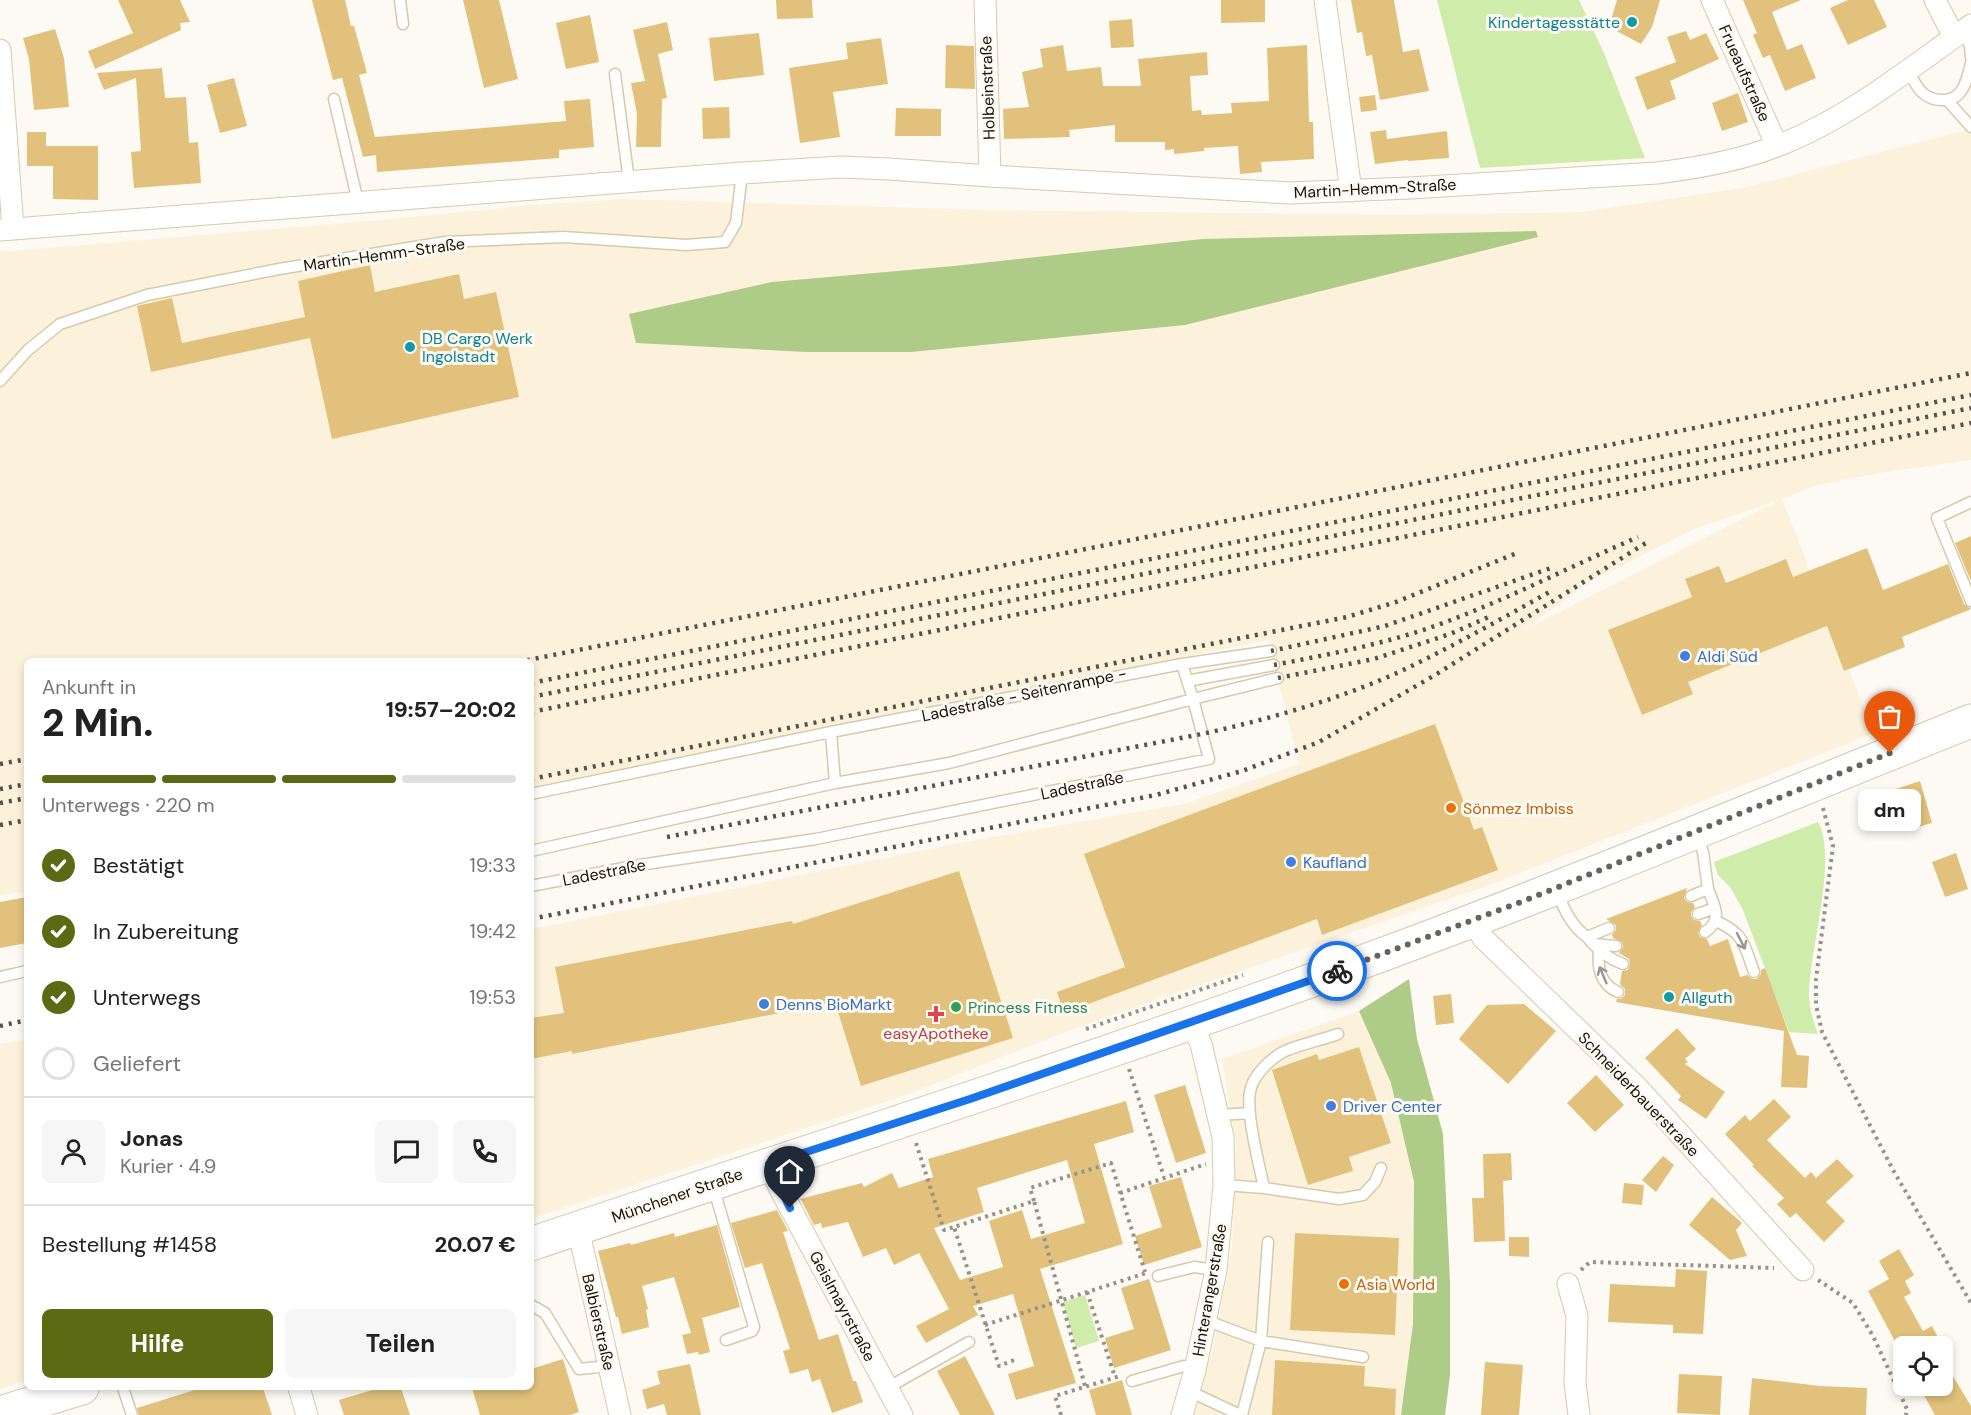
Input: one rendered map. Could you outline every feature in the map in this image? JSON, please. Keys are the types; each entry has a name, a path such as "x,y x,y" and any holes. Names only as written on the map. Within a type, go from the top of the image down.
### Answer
{"main road":[{"name":"Münchener Straße","path":"534,1243 1192,1023 1473,921 1971,721"},
{"path":"0,1413 75,1390"}],"street":[{"name":"Holbeinstraße","path":"985,0 990,176"},
{"path":"1324,0 1351,191"},
{"name":"Frueaufstraße","path":"1712,0 1777,146"},
{"path":"1935,0 1962,31"},
{"name":"Martin-Hemm-Straße","path":"6,229 841,167 1290,193 1657,172 1695,168 1739,158 1777,146 1816,128 1908,70 1962,31"},
{"path":"0,50 6,229"},
{"name":"Schneiderbauerstraße","path":"1473,921 1483,938 1638,1088 1803,1270"},
{"name":"Hinterangerstraße","path":"1182,1415 1195,1371 1216,1270 1224,1185 1223,1137 1219,1115 1201,1044 1192,1023"},
{"name":"Geislmayrstraße","path":"769,1164 902,1415"},
{"name":"Balbierstraße","path":"578,1228 620,1415"},
{"path":"1568,1284 1577,1317 1575,1383 1579,1415"},
{"path":"300,1390 307,1415"}],"lane":[{"path":"400,0 404,24"},
{"path":"1962,31 1970,46 1971,58"},
{"path":"1908,70 1924,94 1936,100 1948,100 1958,96 1965,85 1971,63"},
{"path":"615,74 629,181"},
{"path":"334,99 358,202"},
{"path":"1948,100 1971,127"},
{"name":"Martin-Hemm-Straße","path":"0,381 28,350 60,324 147,295 279,269 445,242 564,237 686,245 725,242 736,223 742,173"},
{"path":"1971,502 1937,518 1971,601"},
{"name":"Ladestraße - Seitenrampe -","path":"831,732 1182,664 1271,651"},
{"path":"1182,664 1193,699"},
{"path":"1187,681 1274,665"},
{"path":"534,850 835,783 949,763 1278,678"},
{"name":"Ladestraße","path":"534,885 639,865 816,839 1209,759 1193,699"},
{"path":"534,793 831,732 835,783"},
{"path":"1696,831 1703,852 1708,890 1715,908 1716,921 1705,932"},
{"path":"1555,888 1572,921 1593,944 1623,964"},
{"path":"1691,896 1708,890"},
{"path":"1698,914 1715,908"},
{"path":"1716,921 1736,931 1741,937 1754,972"},
{"path":"1593,944 1609,928"},
{"path":"1593,944 1616,946"},
{"path":"1593,944 1603,980 1610,988 1618,992"},
{"path":"0,977 24,972"},
{"path":"1264,1188 1250,1113 1250,1092 1254,1079 1283,1052 1338,1034"},
{"path":"1219,1115 1250,1113"},
{"path":"1224,1185 1264,1188 1339,1199 1362,1195 1375,1182 1381,1168"},
{"path":"712,1183 754,1327 752,1331 726,1340"},
{"path":"1189,1391 1241,1415 1261,1341 1268,1242"},
{"path":"1158,1276 1194,1267 1216,1270"},
{"path":"534,1307 549,1319 579,1369 609,1366"},
{"path":"1205,1320 1261,1341 1363,1357"},
{"path":"887,1388 969,1342"},
{"path":"1132,1381 1184,1366 1195,1371"},
{"path":"124,1390 132,1415"}],"path":[{"path":"1823,807 1833,846 1816,979 1816,1005 1822,1032 1893,1170 1971,1303"},
{"path":"1129,1068 1164,1177"},
{"path":"915,1141 944,1230 1034,1201"},
{"path":"1120,1193 1223,1158"},
{"path":"1085,1386 1030,1188 1111,1163 1145,1273"},
{"path":"954,1227 999,1366 1014,1360"},
{"path":"1568,1284 1590,1262 1803,1270 1853,1303 1873,1336 1907,1409 1906,1415"},
{"path":"985,1325 1145,1273 1158,1276"},
{"path":"1087,1292 1114,1377"},
{"path":"1061,1415 1055,1396 1119,1375 1132,1381"}],"shaded area":[{"path":"1971,129 1971,460 1885,472 1817,485 1782,499 1874,733 1490,885 1081,1026 906,1095 534,1218 534,928 964,842 1184,804 1299,764 1268,640 534,787 534,658 24,658 24,892 0,896 0,252 532,205 625,199 988,210 1397,215 1582,212 1742,188","holes":["1777,501 1523,630 1590,582 1694,529"]},
{"path":"1359,1011 1391,1083 1414,1182 1413,1324 1401,1415 1194,1415 1215,1339 1232,1247 1236,1145 1222,1059"},
{"path":"24,1040 24,1381 0,1389 0,1044"}],"green space":[{"path":"1437,0 1579,0 1604,53 1645,158 1480,168"},
{"path":"1536,231 1538,237 1185,325 911,352 806,352 636,343 629,314 772,282 954,266 1202,239"},
{"path":"1818,822 1823,837 1824,880 1809,993 1818,1034 1789,1032 1743,910 1730,887 1718,875 1714,862"},
{"path":"1409,979 1417,1039 1443,1134 1450,1281 1450,1375 1445,1415 1401,1415 1413,1324 1414,1182 1391,1083 1359,1011"},
{"path":"1085,1295 1099,1341 1076,1348 1063,1302"}],"building":[{"path":"118,0 180,0 190,22 180,23 181,30 95,69 88,51 133,33"},
{"path":"312,0 345,0 367,73 359,75 375,137 566,121 564,101 590,99 594,147 559,150 559,158 377,172 376,155 363,157 342,78 333,80"},
{"path":"463,0 499,0 518,79 484,88"},
{"path":"776,0 812,0 813,18 777,19"},
{"path":"1221,0 1265,0 1265,22 1221,23"},
{"path":"1351,0 1394,0 1403,52 1419,49 1429,91 1380,100 1372,55 1366,56 1362,32 1357,33"},
{"name":"Kindertagesstätte","path":"1617,0 1660,0 1652,27 1641,44 1609,27"},
{"path":"1743,0 1801,0 1772,12 1787,50 1802,44 1816,78 1785,91 1770,55 1763,58 1753,35 1757,33"},
{"path":"1848,0 1874,0 1887,27 1848,45 1830,8"},
{"path":"590,15 599,62 566,69 556,23"},
{"path":"1132,19 1134,47 1111,48 1109,21"},
{"path":"667,22 673,50 658,54 667,98 662,99 661,147 636,147 637,114 631,83 645,81 633,30"},
{"path":"55,29 64,58 69,107 34,110 29,59 23,38"},
{"path":"1686,31 1690,40 1706,33 1719,59 1670,81 1676,99 1647,110 1635,77 1676,62 1667,37"},
{"path":"759,33 764,75 714,81 709,38"},
{"path":"881,38 888,84 833,92 840,137 800,143 789,68 848,59 846,43"},
{"path":"946,45 974,46 975,89 945,88"},
{"path":"1063,45 1067,71 1101,67 1103,86 1141,86 1138,59 1207,52 1208,75 1190,76 1192,111 1201,110 1202,115 1232,113 1231,103 1269,101 1267,48 1307,45 1309,122 1313,122 1314,159 1261,162 1262,172 1240,174 1238,146 1204,148 1204,151 1174,154 1174,149 1165,150 1165,142 1115,142 1115,125 1069,130 1070,137 1004,139 1003,109 1029,107 1022,72 1043,67 1040,49"},
{"path":"162,68 165,98 186,97 189,143 198,142 201,183 134,188 131,152 141,151 136,78 104,90 97,73"},
{"path":"234,78 247,126 220,133 207,85"},
{"path":"1738,93 1748,122 1722,131 1712,103"},
{"path":"1375,95 1377,110 1361,112 1359,97"},
{"path":"729,107 730,138 703,139 702,108"},
{"path":"896,108 941,109 941,136 895,136"},
{"path":"1386,130 1387,139 1447,131 1449,158 1375,164 1370,132"},
{"path":"27,132 46,132 46,146 98,146 98,200 53,199 53,166 27,166"},
{"name":"DB Cargo Werk Ingolstadt","path":"370,265 375,292 459,274 464,299 496,292 519,397 332,439 310,338 151,372 137,306 172,298 182,343 305,317 298,281"},
{"path":"1971,536 1971,581 1955,543"},
{"path":"1867,548 1883,590 1948,564 1964,604 1971,609 1902,637 1905,647 1844,671 1827,626 1688,682 1693,694 1642,715 1608,630 1692,597 1685,579 1719,566 1726,583 1786,559 1793,577"},
{"name":"Kaufland","path":"1435,724 1474,830 1482,827 1498,870 1322,935 1317,919 1064,1013 1057,992 1125,967 1084,854"},
{"path":"1920,781 1932,823 1904,831 1893,790"},
{"path":"1956,853 1968,889 1945,897 1932,862"},
{"path":"959,871 1013,1038 861,1086 835,1002 572,1054 572,1051 534,1058 534,1018 564,1013 555,967 792,921 793,924"},
{"path":"1687,888 1684,898 1687,902 1693,903 1695,907 1691,916 1694,920 1700,921 1702,925 1698,933 1700,937 1707,939 1710,946 1728,939 1740,977 1747,975 1752,979 1757,979 1761,970 1765,968 1797,1055 1809,1056 1807,1088 1781,1087 1784,1031 1616,1002 1625,995 1625,989 1620,984 1622,971 1628,970 1630,964 1629,959 1619,953 1623,947 1622,942 1613,938 1616,925 1606,919"},
{"path":"24,898 24,944 0,948 0,902"},
{"path":"1451,994 1454,1023 1436,1025 1433,996"},
{"path":"1524,1004 1556,1031 1508,1084 1459,1039 1487,1005"},
{"path":"1677,1028 1696,1049 1685,1059 1688,1062 1685,1064 1725,1092 1706,1119 1678,1100 1681,1096 1645,1058"},
{"name":"Driver Center","path":"1359,1047 1391,1143 1349,1157 1353,1171 1308,1185 1272,1070 1317,1054 1319,1060"},
{"path":"1596,1075 1624,1105 1595,1132 1567,1103"},
{"path":"1185,1085 1206,1153 1176,1163 1154,1095"},
{"path":"1774,1099 1791,1117 1767,1140 1805,1178 1811,1172 1816,1178 1837,1159 1854,1176 1826,1202 1845,1221 1824,1242 1796,1213 1790,1218 1777,1204 1784,1198 1752,1166 1754,1165 1725,1134 1745,1115 1750,1121"},
{"path":"1126,1101 1134,1132 1094,1144 1123,1244 1040,1269 1076,1383 1016,1400 1008,1374 1034,1366 1013,1294 973,1306 978,1315 926,1343 916,1326 949,1309 919,1253 894,1265 886,1248 863,1257 848,1222 822,1228 821,1223 814,1225 800,1199 862,1183 864,1187 892,1173 899,1188 933,1177 928,1159","holes":["1067,1160 1085,1223 1031,1239 1022,1210 989,1221 1003,1267 960,1280 934,1228 984,1212 977,1188"]},
{"path":"1511,1153 1512,1180 1503,1181 1505,1241 1474,1242 1472,1198 1484,1198 1483,1154"},
{"path":"1663,1156 1674,1165 1656,1192 1642,1180"},
{"path":"1181,1177 1202,1247 1144,1265 1135,1236 1162,1227 1149,1186"},
{"path":"1624,1183 1644,1185 1642,1205 1622,1203"},
{"path":"1712,1197 1742,1223 1736,1230 1747,1256 1730,1260 1689,1225"},
{"path":"777,1210 788,1231 783,1232 819,1340 838,1334 853,1381 856,1381 863,1402 832,1413 820,1379 812,1382 808,1369 790,1374 783,1351 790,1349 762,1263 745,1268 731,1223"},
{"path":"717,1225 740,1307 702,1318 710,1352 699,1355 698,1352 687,1354 682,1335 691,1333 674,1277 642,1286 648,1309 646,1310 649,1327 622,1334 598,1251 674,1233 675,1237"},
{"name":"Asia World","path":"1295,1233 1399,1238 1395,1335 1290,1330"},
{"path":"1509,1237 1529,1237 1529,1257 1509,1256"},
{"path":"1899,1249 1914,1275 1905,1281 1911,1293 1904,1297 1923,1331 1932,1326 1937,1336 1893,1338 1868,1291 1889,1279 1879,1261"},
{"path":"1676,1269 1707,1271 1703,1334 1673,1333 1673,1325 1608,1322 1610,1284 1675,1287"},
{"path":"1149,1279 1171,1350 1114,1368 1105,1338 1134,1329 1121,1288"},
{"path":"965,1356 995,1415 960,1415 937,1371"},
{"path":"563,1359 579,1412 570,1415 480,1415 473,1390 534,1390 534,1368"},
{"path":"1275,1360 1365,1366 1364,1386 1396,1389 1395,1415 1272,1415"},
{"path":"1485,1362 1523,1365 1519,1415 1481,1415"},
{"path":"690,1364 701,1415 667,1415 664,1404 647,1409 642,1390 660,1384 657,1371"},
{"path":"1679,1374 1722,1376 1720,1415 1677,1413"},
{"path":"1953,1376 1971,1406 1971,1415 1935,1415 1925,1396 1953,1396"},
{"path":"1752,1378 1820,1386 1867,1388 1866,1415 1749,1415"},
{"path":"1122,1380 1132,1415 1096,1415 1089,1390"},
{"path":"195,1390 264,1390 272,1415 139,1415 137,1408"},
{"path":"372,1390 402,1390 410,1415 344,1415 339,1400"}],"railway":[{"path":"534,659 1971,373"},
{"path":"534,682 1971,395"},
{"path":"534,696 1971,408"},
{"path":"534,711 1971,423"},
{"path":"1274,665 1372,645 1429,628 1509,596 1638,537"},
{"path":"534,918 1156,795 1242,771 1319,742 1435,675 1649,541"},
{"path":"534,778 1347,617 1396,602 1517,553"},
{"path":"1271,651 1385,626 1551,568"},
{"path":"667,837 1202,734 1252,722 1327,700 1399,672 1553,590"},
{"path":"1278,678 1374,659 1450,634 1491,616"},
{"path":"0,764 24,760"},
{"path":"0,789 24,785"},
{"path":"0,803 24,799"},
{"path":"0,825 24,821"},
{"path":"0,1026 24,1021"}],"way so far":[{"path":"1337,971 1526,900 1890,753"}],"place":[{"name":"Kindertagesstätte","path":"1632,22"},
{"name":"DB Cargo Werk Ingolstadt","path":"410,347"},
{"name":"Aldi Süd","path":"1685,656"},
{"name":"dm","path":"1890,753"},
{"name":"Sönmez Imbiss","path":"1451,808"},
{"name":"Kaufland","path":"1291,862"},
{"name":"Allguth","path":"1669,997"},
{"name":"Denns BioMarkt","path":"764,1004"},
{"name":"Princess Fitness","path":"956,1007"},
{"name":"easyApotheke","path":"936,1014"},
{"name":"Driver Center","path":"1331,1106"},
{"name":"Asia World","path":"1344,1284"}],"route":[{"path":"790,1208 769,1164 970,1099 1337,971"}]}
